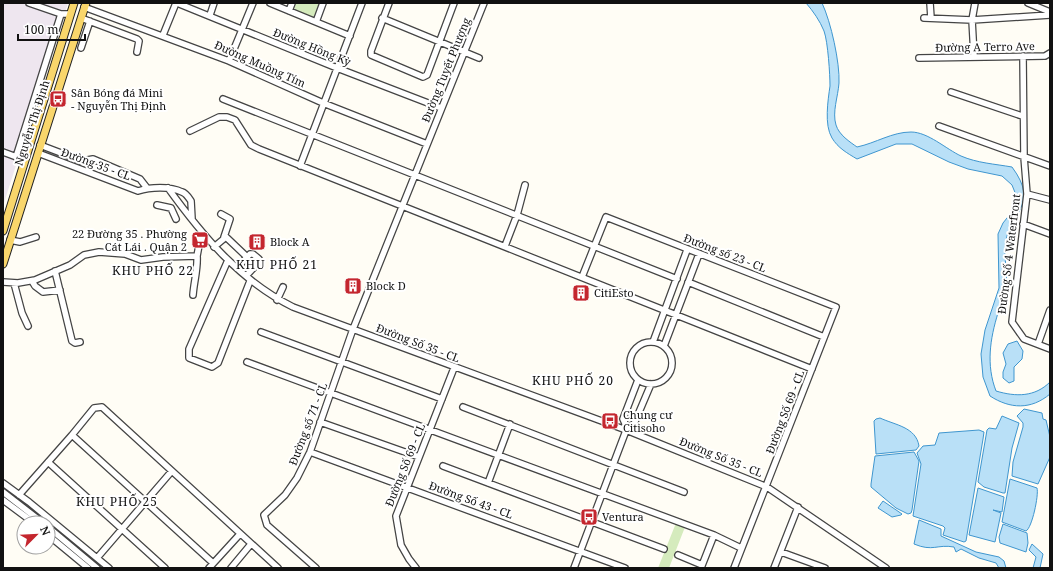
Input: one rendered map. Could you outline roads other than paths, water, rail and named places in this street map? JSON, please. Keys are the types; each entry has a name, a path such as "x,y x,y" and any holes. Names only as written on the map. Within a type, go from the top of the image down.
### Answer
{"main road":[{"name":"Nguyễn Thị Định","path":"34,143 36,105 71,16 78,4"},
{"name":"Nguyễn Thị Định","path":"3,231 34,143 71,16 78,4"},
{"name":"Nguyễn Thị Định","path":"3,249 71,16"},
{"name":"Nguyễn Thị Định","path":"3,218 19,158 31,151"},
{"name":"Nguyễn Thị Định","path":"3,264 31,151"}],"street":[{"path":"29,3 90,21 137,38 139,41 137,52"},
{"path":"163,35 177,3"},
{"name":"Đường Hồng Kỳ","path":"177,3 210,15 337,68 441,108"},
{"path":"210,15 214,3"},
{"path":"230,61 253,3"},
{"path":"270,3 350,36"},
{"path":"289,11 292,3"},
{"path":"316,22 323,3"},
{"path":"300,166 362,3"},
{"path":"389,3 382,18 370,54 423,77 426,76 454,3"},
{"name":"Đường Tuyết Phượng","path":"402,206 484,3"},
{"path":"930,3 931,18"},
{"path":"974,56 972,20 975,3"},
{"path":"1028,3 1050,13"},
{"name":"Đường Muồng Tím","path":"78,4 230,61 323,103 427,144"},
{"path":"924,18 972,20 1050,13"},
{"path":"382,18 479,58"},
{"path":"82,48 90,21"},
{"name":"Đường A Terro Ave","path":"919,58 1045,56 1050,53"},
{"name":"Đường Số 4 Waterfront","path":"1023,56 1022,116 1027,194 1012,322 1024,338 1050,348"},
{"path":"951,92 1022,116"},
{"path":"223,99 677,279"},
{"path":"3,152 19,158 36,105"},
{"path":"190,131 219,117 227,117 235,120 251,145 300,166 812,369"},
{"path":"939,126 1050,166"},
{"name":"Đường 35 - CL","path":"34,143 82,161 93,159 140,179 147,188"},
{"name":"Đường 35 - CL","path":"31,151 138,191 147,188 168,188 183,192 191,201 192,219"},
{"path":"505,246 517,215 525,185"},
{"name":"Đường 35 - CL","path":"168,188 203,235 248,279 277,300 353,328"},
{"path":"1027,194 1050,200"},
{"path":"157,205 171,208 176,218"},
{"name":"Đường số 71 - CL","path":"316,568 267,525 264,515 268,509 285,495 298,478 310,452 353,328 402,206"},
{"path":"214,247 224,237 230,219 220,214"},
{"name":"Đường số 23 - CL","path":"594,245 606,217 687,250 836,307"},
{"path":"1023,224 1050,234"},
{"path":"193,294 195,276 198,269 197,256 200,240 203,235"},
{"path":"224,237 247,257"},
{"path":"10,240 20,242 36,238"},
{"path":"582,277 594,245"},
{"path":"652,342 687,250"},
{"path":"3,282 14,283 32,281 70,265 84,255 99,252 125,254 141,260 163,257 197,256"},
{"path":"228,260 189,349 189,358 212,368 218,363 248,279 259,262 259,259 253,254 247,257 237,268"},
{"path":"664,346 699,254"},
{"path":"55,271 72,341 75,343 80,342"},
{"path":"32,281 35,286 43,292 60,290"},
{"path":"688,282 824,337"},
{"path":"14,283 22,313 28,326"},
{"path":"277,300 283,288"},
{"name":"Đường Số 69 - CL","path":"736,568 742,548 836,307"},
{"path":"1038,344 1050,310"},
{"name":"Đường Số 35 - CL","path":"353,328 454,368 626,429 767,487 886,568"},
{"path":"260,332 442,399"},
{"path":"652,342 664,346 669,352 672,367 665,379 651,384 638,380 631,368 631,355 640,345 652,342"},
{"path":"247,362 714,535 742,548"},
{"name":"Đường Số 69 - CL","path":"416,568 409,559 402,545 397,528 396,516 454,368"},
{"path":"574,568 626,429 623,419 638,380"},
{"path":"626,429 634,424 651,384"},
{"path":"19,495 94,408 102,407 171,472 278,568"},
{"path":"463,407 684,492"},
{"path":"320,422 419,457"},
{"path":"488,483 510,424"},
{"path":"72,435 214,563"},
{"name":"Đường Số 43 - CL","path":"310,452 625,568"},
{"path":"48,462 165,568"},
{"path":"443,466 591,523 664,549"},
{"path":"97,558 171,472"},
{"path":"3,483 109,568"},
{"path":"3,486 105,568"},
{"path":"3,492 33,515"},
{"path":"3,500 23,515"},
{"path":"774,568 798,507"},
{"path":"56,534 97,568"},
{"path":"209,568 240,534"},
{"path":"678,555 702,566 714,535"},
{"path":"56,542 88,568"},
{"path":"231,568 251,544"},
{"path":"781,552 825,568"}],"water":[{"path":"806,3 822,3 829,21 839,75 835,120 837,129 848,140 857,147 904,132 917,133 930,138 961,156 980,162 1012,167 1020,180 1024,191 1023,200 1007,235 1005,246 1006,286 991,342 991,372 996,391 1003,393 1018,395 1032,393 1038,391 1050,382 1050,394 1043,399 1035,403 1020,406 1005,403 990,396 983,377 981,354 985,330 999,288 998,234 1003,223 1015,208 1016,195 1012,185 1002,176 968,169 949,162 912,144 896,144 857,159 834,142 827,120 830,81 827,43 824,31 814,13"},
{"path":"1017,341 1023,351 1022,359 1014,367 1014,381 1009,383 1003,378 1003,372 1006,364 1003,353 1008,344"},
{"path":"1024,409 1042,413 1043,419 1046,420 1050,437 1050,457 1038,484 1012,476 1013,462 1023,427 1023,423 1017,416"},
{"path":"1002,416 1019,423 1012,448 1005,493 984,487 978,482 987,430 989,428 996,429"},
{"path":"880,418 904,428 914,435 919,446 916,450 876,454 874,421"},
{"path":"979,430 984,432 966,541 964,542 943,535 945,528 943,526 913,516 921,464 917,453 923,446 935,445 939,433"},
{"path":"914,452 919,461 912,510 911,513 908,514 896,508 871,487 871,484 875,456"},
{"path":"1010,479 1037,488 1037,497 1031,524 1026,531 1002,522"},
{"path":"978,488 1004,497 1002,512 993,510 1001,513 995,542 969,535"},
{"path":"883,501 902,514 892,517 878,508"},
{"path":"919,520 941,529 941,536 976,552 999,557 1004,561 1006,568 999,568 996,563 979,558 961,549 956,552 954,547 943,546 931,548 914,544"},
{"path":"1003,524 1027,533 1028,543 1026,552 1000,543 999,537"},
{"path":"1032,544 1043,554 1040,568 1033,568 1036,557 1029,550"}],"place":[{"name":"Sân Bóng đá Mini - Nguyễn Thị Định","path":"58,99"},
{"name":"22 Đường 35 . Phường Cát Lái . Quận 2","path":"200,240"},
{"name":"Block A","path":"257,242"},
{"name":"Block D","path":"353,286"},
{"name":"CitiEsto","path":"581,293"},
{"name":"Chung cư Citisoho","path":"610,421"},
{"name":"Ventura","path":"589,517"}],"district":[{"name":"KHU PHỐ 21","path":"277,265"},
{"name":"KHU PHỐ 22","path":"153,271"},
{"name":"KHU PHỐ 20","path":"573,381"},
{"name":"KHU PHỐ 25","path":"117,502"}]}
